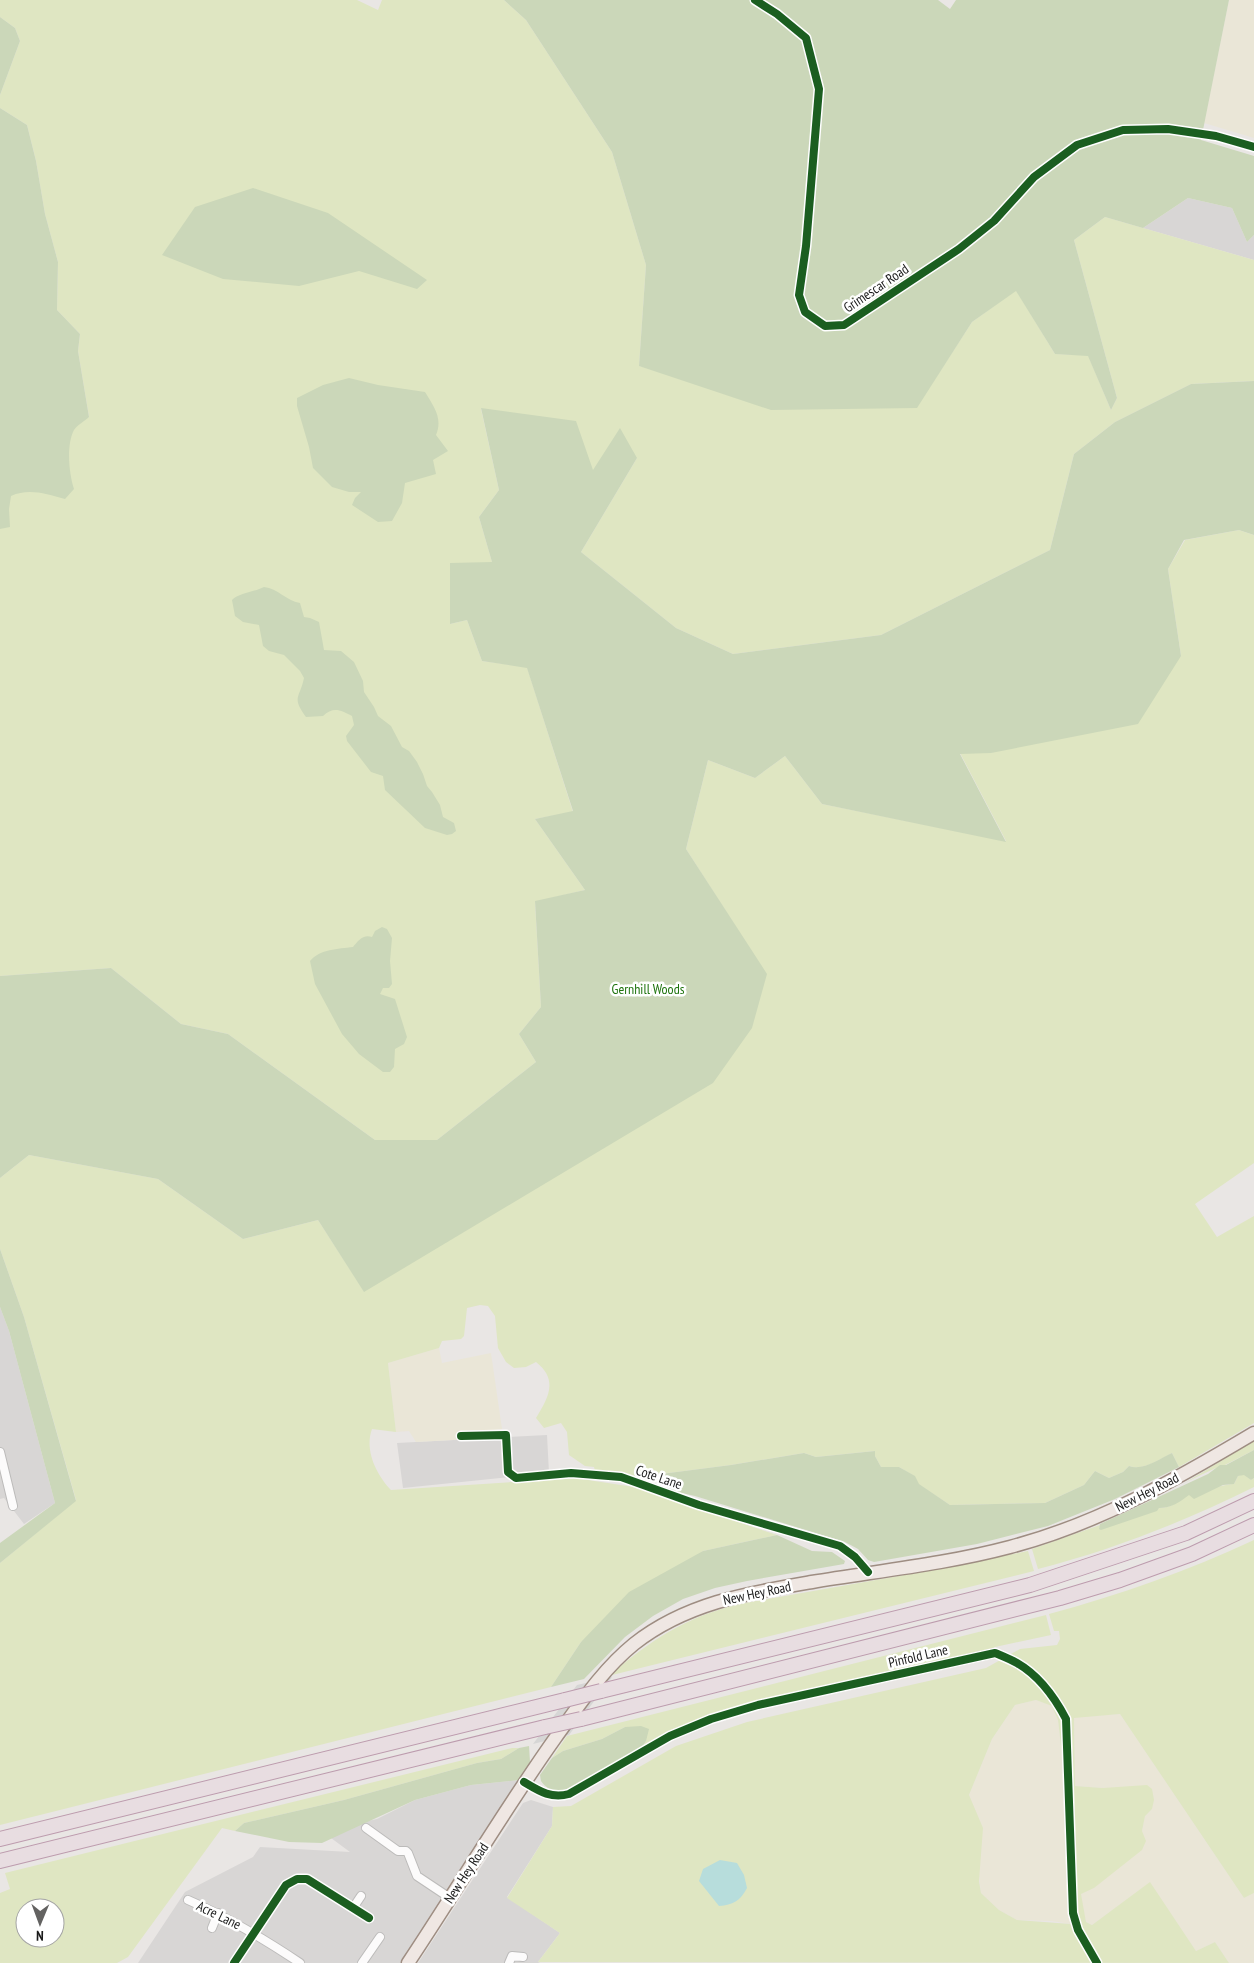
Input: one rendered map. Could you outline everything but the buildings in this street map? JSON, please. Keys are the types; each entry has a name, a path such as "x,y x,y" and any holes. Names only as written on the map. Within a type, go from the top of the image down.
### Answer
{"highway":[{"path":"0,1839 1030,1585 1186,1533 1254,1501"},
{"path":"0,1861 581,1719 1060,1598 1120,1580 1192,1554 1254,1525"}],"main road":[{"name":"New Hey Road","path":"408,1963 524,1782 598,1679 616,1660 656,1628 702,1606 727,1598 989,1552 1061,1531 1126,1504 1194,1468 1254,1433"}],"street":[{"name":"Grimescar Road","path":"755,0 777,14 806,38 819,89 806,246 799,295 805,312 825,326 844,325 959,249 994,221 1034,177 1077,145 1123,130 1168,128 1216,136 1254,147"},
{"name":"Cote Lane","path":"461,1436 506,1435 508,1472 516,1478 571,1473 595,1474 629,1480 699,1505 840,1546 855,1557 868,1572"},
{"path":"0,1452 13,1506"},
{"name":"Pinfold Lane","path":"524,1782 554,1796 569,1794 670,1736 711,1719 758,1705 995,1653 1017,1663 1031,1673 1058,1703 1066,1719 1073,1913 1078,1930 1097,1963"},
{"path":"366,1828 398,1851 408,1852 417,1876 450,1898"},
{"path":"234,1963 286,1885 297,1879 307,1880 369,1918"},
{"path":"353,1908 361,1896"},
{"name":"Acre Lane","path":"188,1900 218,1913 255,1933 300,1963"},
{"path":"212,1928 218,1913"},
{"path":"362,1963 380,1937"},
{"path":"509,1963 512,1956 523,1958"}],"shaded area":[{"path":"1229,0 1254,0 1254,138 1204,123"},
{"path":"1188,198 1232,208 1247,242 1254,235 1254,260 1143,228"},
{"path":"0,1307 9,1331 55,1503 24,1524 4,1498 0,1499"},
{"path":"439,1348 442,1363 491,1353 502,1429 473,1433 472,1439 416,1442 409,1431 396,1432 388,1363"},
{"path":"547,1435 549,1473 403,1488 397,1443"},
{"path":"1036,1700 1053,1706 1058,1720 1064,1772 1068,1912 1071,1924 1051,1921 1017,1920 999,1910 981,1893 969,1795 992,1739 1015,1705"},
{"path":"1120,1714 1244,1898 1254,1893 1254,1963 1229,1963 1215,1942 1196,1951 1150,1883 1092,1925 1086,1922 1080,1894 1094,1888 1143,1838 1142,1831 1145,1815 1152,1809 1103,1788 1075,1786 1074,1717"},
{"path":"520,1780 402,1963 138,1963 185,1892 253,1857 260,1847 350,1852 331,1838 364,1822 377,1819 415,1800 471,1785"},
{"path":"531,1800 553,1807 552,1826 507,1897 560,1933 538,1962 540,1963 418,1963 523,1803"}],"green space":[{"path":"0,0 357,0 378,10 382,0 504,0 526,20 612,152 646,265 639,366 916,408 972,322 1016,290 1055,354 1088,355 1111,410 1117,398 1074,240 1105,217 1254,260 1254,381 1191,384 1115,422 1074,454 1050,550 881,635 733,654 676,628 581,552 637,458 593,471 481,409 499,490 479,517 492,562 450,624 467,620 482,661 527,667 573,812 535,819 585,890 535,902 541,1007 519,1034 536,1062 437,1140 375,1140 228,1034 181,1024 111,968 0,976 0,453 89,417 78,351 80,334 57,310 58,262 45,214 36,161 27,125 0,108 0,95 20,41 15,28 0,17"},
{"path":"504,0 938,0 950,9 956,0 1229,0 1201,140 1254,156 1254,235 1247,242 1232,208 1188,198 1143,228 1105,217 1074,240 1117,398 1111,410 1088,356 1055,354 1016,291 972,322 917,408 771,410 639,366 646,265 612,152 526,20"},
{"path":"0,17 15,28 20,41 0,95"},
{"path":"0,108 27,125 36,161 45,214 58,262 57,310 80,334 78,351 89,417 77,426 71,436 69,451 74,489 65,499 31,492 11,496 9,509 10,527 0,529"},
{"path":"253,188 328,213 427,280 417,289 359,271 299,286 223,279 162,255 195,207"},
{"path":"349,378 378,385 425,392 438,418 436,435 448,451 433,460 436,474 405,483 402,503 392,521 378,522 352,505 355,498 361,492 349,492 332,487 313,468 297,406 297,398 323,385"},
{"name":"Gernhill Woods","path":"1254,381 1254,535 1239,530 1184,540 1168,569 1181,656 1138,724 991,753 960,754 1006,842 822,804 785,756 755,778 708,760 686,849 767,974 752,1028 713,1083 364,1292 318,1220 243,1239 158,1179 29,1155 0,1178 0,976 111,968 181,1024 228,1034 375,1140 437,1140 536,1062 519,1034 541,1007 535,901 585,890 535,819 573,811 527,668 482,661 467,620 450,624 450,563 492,562 479,517 499,490 481,408 576,421 593,470 620,428 637,458 581,552 676,628 733,654 881,635 1050,550 1074,454 1115,422 1191,384"},
{"path":"1239,530 1254,535 1254,1163 1195,1204 1217,1237 1254,1216 1254,1423 1179,1467 1172,1453 1145,1466 1129,1466 1123,1472 1109,1478 1095,1471 1084,1485 1045,1503 950,1505 918,1484 914,1476 899,1467 881,1467 875,1456 875,1451 816,1457 804,1453 661,1474 656,1479 643,1476 641,1478 595,1471 594,1467 585,1466 569,1455 567,1432 561,1423 544,1428 536,1418 549,1389 549,1382 543,1369 536,1362 526,1367 514,1368 506,1362 498,1348 495,1316 488,1306 480,1305 467,1308 464,1336 461,1339 442,1341 439,1348 388,1363 396,1432 372,1429 370,1446 373,1462 391,1490 575,1478 634,1487 777,1535 703,1551 581,1642 551,1687 0,1825 0,1563 76,1500 24,1317 0,1249 0,1178 29,1155 158,1179 243,1239 318,1220 364,1291 766,974 686,849 708,760 755,778 785,756 822,804 1006,841 960,753 991,753 1181,656 1168,569 1185,540"},
{"path":"264,587 300,603 304,617 319,622 324,650 341,651 354,662 363,681 364,692 378,716 391,726 402,747 409,751 417,762 427,786 440,805 443,817 454,823 456,831 447,835 425,828 385,790 383,776 371,772 347,741 346,736 354,725 352,716 334,710 323,716 306,717 298,701 304,678 300,671 284,655 269,651 263,646 259,625 243,622 235,616 232,600"},
{"path":"382,927 387,929 392,938 390,961 392,984 389,988 383,988 380,994 395,999 407,1037 404,1044 395,1049 394,1067 390,1072 383,1072 359,1054 342,1034 315,984 310,961 324,952 353,947 363,937 372,937 375,931"},
{"path":"0,1249 24,1317 76,1501 0,1563 0,1543 55,1503 9,1331 0,1307"},
{"path":"1254,1441 1254,1450 1183,1484"},
{"path":"1254,1450 1254,1478 1251,1480 1244,1475 1238,1476 1234,1484 1223,1485 1194,1499 1189,1495 1171,1506 1159,1508 1157,1511 1101,1530 1099,1529 1100,1524 1208,1474 1220,1465 1226,1465"},
{"path":"875,1451 875,1456 881,1467 899,1467 915,1476 919,1484 950,1505 1045,1503 1084,1485 1095,1471 1109,1478 1123,1472 1129,1466 1145,1466 1172,1453 1179,1467 1115,1499 1048,1526 977,1544 874,1562 868,1560 858,1549 845,1542 695,1496 669,1490 657,1484 656,1479 661,1474 804,1453 816,1457"},
{"path":"1244,1474 1251,1480 1254,1478 1254,1487 1228,1500 1121,1544 1038,1569 1032,1549 1100,1525 1099,1529 1159,1508 1168,1507 1191,1494 1234,1484 1238,1476"},
{"path":"777,1535 812,1551 832,1552 845,1561 844,1564 747,1581 715,1588 683,1599 653,1616 625,1637 584,1679 551,1687 581,1642 629,1592 703,1551"},
{"path":"1254,1540 1254,1893 1244,1898 1120,1714 1074,1718 1075,1786 1103,1788 1147,1785 1152,1789 1154,1800 1152,1809 1145,1816 1142,1831 1146,1841 1142,1850 1094,1888 1081,1894 1086,1922 1092,1925 1150,1882 1196,1951 1215,1942 1229,1963 538,1962 560,1933 507,1898 552,1826 553,1807 571,1806 676,1746 747,1722 986,1668 1020,1649 1057,1645 1060,1639 1059,1631 1054,1631 1049,1614 1153,1581 1204,1562","holes":["1036,1700 1052,1706 1058,1720 1064,1772 1068,1912 1071,1924 1017,1920 999,1910 981,1893 979,1881 983,1828 969,1795 992,1739 1015,1705"]},
{"path":"1028,1551 1034,1571 608,1676 654,1641 685,1623 739,1604"},
{"path":"1046,1615 1051,1635 995,1647 991,1651 940,1660 721,1711 687,1724 642,1747 646,1741 625,1727 602,1739 563,1751 552,1758 567,1736"},
{"path":"641,1726 649,1729 646,1741 642,1747 588,1780 560,1792 549,1789 541,1781 540,1775 552,1758 563,1751 602,1739 625,1727"},
{"path":"529,1746 530,1762 520,1780 471,1785 415,1800 322,1843 289,1842 235,1831 244,1823 344,1800 477,1763 501,1759 519,1748"},
{"path":"512,1748 519,1748 501,1759 477,1763 344,1800 244,1823 235,1831 222,1828 128,1957 117,1963 0,1963 0,1893 10,1889 5,1873"}],"water":[{"path":"720,1860 737,1863 744,1875 747,1888 736,1901 728,1905 719,1906 699,1881 703,1869"}],"pier":[{"path":"612,1677 569,1735 533,1744 577,1685"}],"cycle path":[{"path":"755,0 777,14 806,38 819,89 806,246 799,295 805,312 825,326 844,325 959,249 994,221 1034,177 1077,145 1123,130 1168,129 1216,136 1254,147"},
{"path":"461,1436 506,1435 508,1472 516,1478 571,1473 621,1477 699,1505 840,1546 855,1557 868,1572"},
{"path":"524,1782 551,1795 569,1794 670,1736 711,1719 758,1705 995,1653 1017,1663 1039,1680 1057,1703 1066,1719 1073,1913 1078,1930 1097,1963"},
{"path":"234,1963 286,1885 297,1879 307,1879 369,1918"}]}
